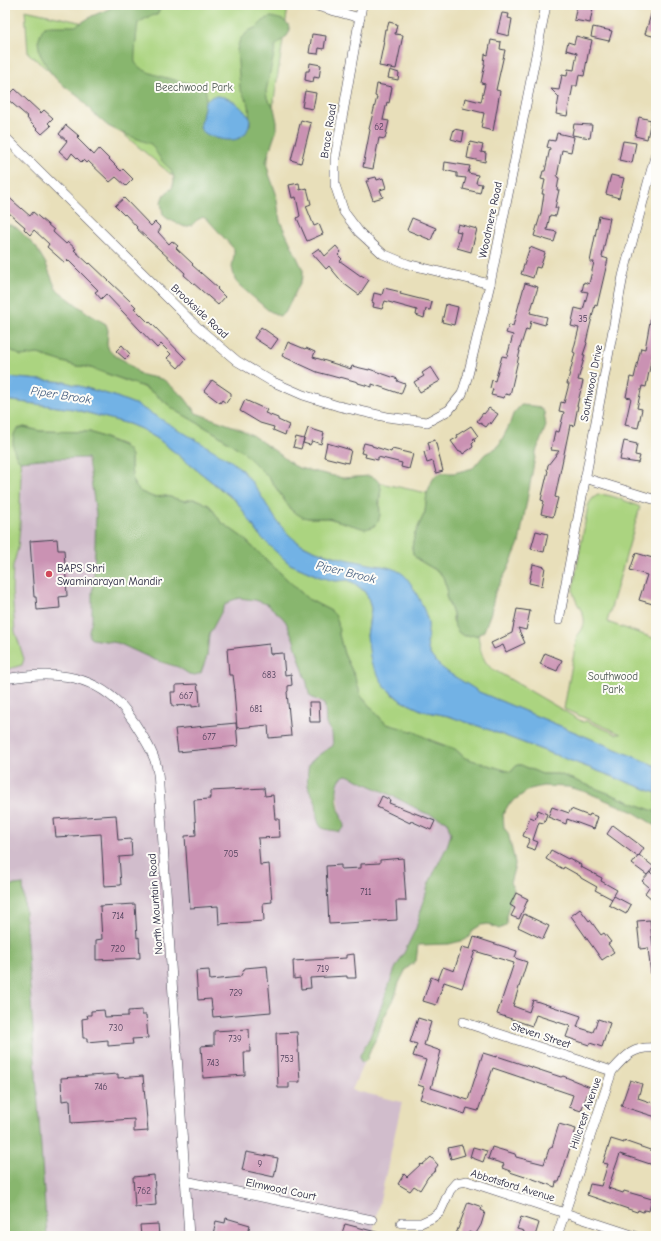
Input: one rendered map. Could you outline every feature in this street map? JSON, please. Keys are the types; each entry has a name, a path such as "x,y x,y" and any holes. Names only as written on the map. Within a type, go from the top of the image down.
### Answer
{"street":[{"path":"313,5 360,18"},
{"name":"Brace Road","path":"362,5 335,158 335,185 344,212 359,232 383,254 407,264 490,284"},
{"name":"Woodmere Road","path":"427,422 449,410 462,394 476,345 490,284 546,5"},
{"name":"Brookside Road","path":"5,136 192,322 237,361 271,381 310,397 338,406 387,418 427,422"},
{"name":"Southwood Drive","path":"558,620 623,276 656,153"},
{"path":"585,478 656,500"},
{"name":"North Mountain Road","path":"5,679 48,675 67,676 88,682 103,690 122,706 143,736 155,760 158,773 160,799 189,1236"},
{"name":"Steven Street","path":"463,1022 612,1070"},
{"name":"Hillcrest Avenue","path":"557,1236 612,1070 625,1056 640,1048 656,1048"},
{"name":"Elmwood Court","path":"185,1181 372,1220"},
{"name":"Abbotsford Avenue","path":"401,1223 421,1223 432,1218 440,1212 450,1190 456,1183 467,1181 635,1236"}],"shaded area":[{"path":"87,458 96,514 92,620 89,630 92,639 118,643 165,664 178,667 189,674 204,665 209,635 225,605 230,601 239,598 255,600 267,604 286,622 308,683 309,694 311,697 324,704 326,724 332,733 333,746 327,749 310,792 315,801 317,817 323,829 339,832 344,822 341,817 337,786 339,779 344,775 395,797 423,812 447,821 450,827 451,834 447,846 429,883 416,928 395,969 370,1037 360,1055 361,1061 364,1062 352,1090 402,1102 372,1236 47,1236 23,884 5,886 5,670 19,666 24,659 15,631 12,591 13,566 18,548 20,526 20,461"}],"green space":[{"name":"Beechwood Park","path":"113,5 281,5 288,7 273,107 262,225 229,236 174,177 28,53 25,10 107,28"},
{"name":"Beechwood Park","path":"113,5 160,5 157,15 150,16 138,23 135,62 138,66 151,73 197,84 205,89 206,102 200,128 250,125 249,105 240,89 237,50 240,39 250,30 256,28 265,19 271,17 283,20 288,24 290,31 287,36 276,45 266,91 267,98 274,108 277,129 266,161 276,193 280,221 303,270 303,277 285,313 279,316 268,310 239,285 235,280 232,267 234,249 209,221 203,217 192,225 185,227 163,215 161,202 163,196 172,188 174,177 171,170 162,161 151,144 108,126 93,113 80,98 59,82 50,72 40,54 38,42 42,30 46,26 76,26 92,16 111,8"},
{"path":"5,225 11,225 17,228 36,247 46,264 56,289 89,314 106,324 108,330 107,344 109,350 114,355 125,361 140,374 164,380 184,397 196,413 238,428 250,434 299,468 343,478 369,476 375,478 380,483 381,489 379,502 380,515 378,522 373,527 365,529 328,518 302,517 291,510 270,479 242,451 215,433 175,410 144,387 88,367 76,366 38,354 21,356 5,347"},
{"name":"Southwood Park","path":"5,347 21,355 38,354 76,366 88,367 143,387 155,394 175,410 215,433 242,451 270,479 291,510 308,518 334,519 380,515 380,483 427,493 425,512 414,536 412,548 417,559 439,572 443,577 447,589 446,596 453,614 453,621 465,636 478,635 483,657 491,668 583,722 586,721 616,734 621,734 564,709 577,636 584,623 584,618 574,596 573,589 588,506 592,499 602,494 619,498 640,507 607,622 656,639 656,766 479,692 448,673 434,661 430,653 427,645 428,623 338,557 315,551 292,539 283,530 247,476 239,467 137,405 114,396 65,382 5,377"},
{"path":"5,400 73,409 129,424 158,439 237,502 290,564 320,577 335,581 348,580 364,591 368,597 371,609 367,636 390,692 400,700 423,711 448,716 484,728 656,793 656,812 559,774 542,774 521,765 517,765 511,772 471,760 465,758 455,749 387,724 361,696 355,677 344,654 339,635 338,622 331,611 308,599 242,537 221,522 210,506 199,500 192,499 185,501 166,496 153,497 141,492 133,482 131,456 128,450 123,445 90,432 40,431 24,427 17,458 20,461 21,472 20,526 18,548 13,566 12,591 15,631 24,659 22,665 5,670"},
{"path":"521,405 540,407 544,412 546,426 536,452 519,543 508,569 495,592 491,612 484,631 478,635 465,636 459,633 455,627 453,614 446,596 447,589 443,577 439,572 417,559 413,554 412,548 414,536 425,512 427,493 435,476 441,473 454,473 473,468 485,454 496,448 500,443 509,426 513,414"},
{"path":"24,427 40,431 90,432 123,446 128,450 131,456 133,482 141,492 153,497 166,496 185,501 192,499 199,500 210,506 221,522 242,537 308,599 331,611 336,616 344,654 355,677 361,696 387,724 415,732 436,743 455,749 465,758 511,772 517,765 521,765 542,774 559,774 656,812 656,826 632,811 586,792 568,787 543,786 530,789 509,804 503,814 504,828 508,833 515,865 510,883 514,889 506,917 507,924 499,929 488,924 481,925 473,930 465,940 449,944 418,945 416,961 406,969 399,983 394,999 383,1019 367,1060 361,1062 360,1055 370,1037 395,969 416,928 429,883 447,846 451,834 447,821 423,812 395,797 347,775 342,777 337,786 338,806 344,828 339,832 321,827 317,818 316,803 308,786 308,770 310,763 313,760 333,746 332,733 326,724 324,704 311,697 309,694 293,638 286,622 267,604 255,600 239,598 230,601 225,605 209,635 207,656 201,673 195,675 189,674 178,667 155,660 118,643 92,639 89,637 89,630 92,620 96,514 88,460 87,458 20,461 14,451 13,439 16,431 19,428"},
{"path":"23,884 47,1236 5,1236 5,886"}],"water":[{"path":"213,96 229,99 243,109 250,118 247,131 244,135 234,140 216,138 209,136 200,128 205,102"},
{"name":"Piper Brook","path":"5,377 65,382 114,396 137,405 228,459 242,470 278,522 293,539 319,552 335,557 383,566 404,575 415,591 427,618 427,644 429,652 441,667 479,692 656,766 656,793 484,728 448,716 423,711 400,700 385,687 371,663 367,636 371,609 368,597 364,591 348,580 335,581 320,577 290,564 260,536 237,502 158,439 129,424 73,409 5,400"}],"building":[{"path":"577,5 588,5 588,7 593,7 590,23 574,20"},
{"path":"654,5 656,5 656,37 645,34"},
{"path":"502,13 509,14 508,18 512,19 509,36 497,33"},
{"path":"389,22 397,24 395,34 403,35 396,69 379,66 385,29 387,29"},
{"path":"593,27 612,31 609,41 591,37"},
{"path":"312,34 326,36 324,49 319,48 318,54 309,53"},
{"path":"576,36 592,40 584,76 579,75 577,86 573,86 567,116 556,114 559,97 551,89 559,90 562,75 567,76 568,69 574,70 577,53 566,50 568,42 574,44"},
{"path":"491,40 501,42 500,49 505,50 496,90 500,91 493,131 481,128 484,113 463,108 465,98 481,102 485,84 481,83 485,64 485,54 488,55"},
{"path":"310,63 321,65 319,78 314,77 313,82 305,80 306,71 309,71"},
{"path":"390,70 399,73 398,80 388,78"},
{"path":"377,84 392,87 389,103 387,102 383,120 389,121 385,139 379,138 373,169 363,167 369,129 377,97 375,96"},
{"path":"15,89 41,113 44,110 53,118 48,123 51,126 42,134 31,123 27,118 28,117 6,98"},
{"path":"305,91 316,93 313,109 302,107"},
{"path":"639,117 651,120 647,139 635,136"},
{"path":"301,120 311,123 301,163 291,160"},
{"path":"574,124 592,125 590,138 572,135"},
{"path":"66,125 79,136 77,138 94,155 99,149 121,171 123,169 133,179 126,186 116,177 110,182 88,161 86,163 83,160 81,162 72,153 68,159 59,151 67,141 59,134"},
{"path":"454,129 464,131 462,142 451,139"},
{"path":"557,133 574,137 571,152 562,150 557,177 559,178 557,190 559,190 555,208 558,208 556,216 550,215 547,230 557,232 554,242 534,236 541,213 544,194 542,194 545,180 541,179 543,171 545,171 550,148 547,147 549,140 555,141"},
{"path":"623,141 636,143 632,163 619,160"},
{"path":"470,142 483,145 481,152 486,153 485,162 467,158"},
{"path":"445,162 470,166 468,173 478,175 476,183 482,184 480,193 463,189 466,178 457,177 457,173 444,170"},
{"path":"611,175 624,178 619,198 606,194"},
{"path":"376,177 377,180 383,178 386,188 380,190 383,197 373,200 366,181"},
{"path":"299,183 300,190 307,188 311,204 306,206 314,226 319,224 323,234 307,241 297,218 300,216 296,197 292,198 289,185"},
{"path":"5,194 30,216 33,212 54,230 53,232 66,244 68,242 76,249 74,250 89,264 90,263 136,307 134,308 149,323 150,322 186,359 178,368 167,358 171,354 161,344 157,348 106,294 101,299 95,292 98,290 68,260 65,263 47,247 49,244 34,230 30,235 24,229 25,227 9,213 5,218"},
{"path":"124,198 151,226 155,222 161,228 158,232 169,244 172,241 178,246 176,248 193,264 192,265 218,288 217,289 225,297 218,305 184,275 185,273 136,228 137,227 125,214 124,215 115,206"},
{"path":"599,216 610,218 602,257 608,259 583,355 585,355 578,380 583,381 574,426 570,425 555,497 558,498 553,517 541,514 544,501 541,500 548,465 559,451 551,450 555,431 559,432 564,412 559,411 561,402 564,403 569,384 567,384 575,353 573,352 579,328 571,326 575,308 583,310 588,292 582,291 584,282 589,284 594,262 590,262"},
{"path":"412,218 436,228 431,240 407,230"},
{"path":"458,224 477,229 471,252 457,248 461,232 456,231"},
{"path":"336,246 341,252 338,255 342,259 340,261 369,280 359,295 343,283 329,266 326,269 312,253 319,248 325,256"},
{"path":"530,247 545,253 540,268 536,267 533,278 521,274"},
{"path":"525,283 538,287 530,313 547,317 545,325 531,321 529,330 526,329 519,351 510,395 505,394 504,398 491,395 493,389 490,388 492,380 495,381 502,356 507,357 513,335 506,333 509,325 513,326"},
{"path":"384,288 401,292 400,294 432,302 430,310 426,309 424,318 416,315 417,310 385,301 382,309 373,307 374,303 372,302 374,293 382,295"},
{"path":"446,304 458,307 454,325 442,322"},
{"path":"652,311 656,312 656,337 646,387 642,386 637,408 642,409 638,428 625,425 631,398 626,397 630,377 634,378 641,348 645,349"},
{"path":"261,327 278,339 271,349 254,338"},
{"path":"288,342 315,352 313,357 351,369 352,366 369,369 398,379 397,381 405,384 401,394 372,384 372,387 340,377 317,372 282,356"},
{"path":"122,345 130,354 125,359 116,351"},
{"path":"431,367 440,381 420,392 414,382 424,376 422,373"},
{"path":"212,380 231,393 231,396 226,403 222,400 220,403 204,391"},
{"path":"245,400 267,410 265,413 278,418 278,420 289,425 285,435 273,430 274,427 260,423 240,411"},
{"path":"489,408 498,414 491,424 490,422 486,427 477,421"},
{"path":"471,426 478,436 473,439 475,441 472,444 473,447 463,454 461,451 459,452 451,441"},
{"path":"308,428 324,433 321,444 312,441 310,445 303,443"},
{"path":"296,437 304,439 301,449 293,447"},
{"path":"435,440 443,471 436,473 433,461 427,463 424,452 430,450 428,442"},
{"path":"624,441 637,444 635,455 640,456 638,463 620,460"},
{"path":"327,443 351,450 348,463 324,457"},
{"path":"364,443 391,452 392,449 413,454 409,469 401,467 402,463 378,457 378,460 365,457 366,454 361,453"},
{"path":"536,531 548,534 544,552 531,549"},
{"name":"BAPS Shri Swaminarayan Mandir","path":"57,539 58,550 64,550 67,596 59,597 60,608 37,610 36,597 34,597 30,541"},
{"path":"636,553 656,559 656,605 639,600 647,575 630,570"},
{"path":"533,564 545,567 542,586 529,583"},
{"path":"517,609 530,611 526,630 518,628 525,643 506,652 503,645 494,649 491,643 512,633"},
{"path":"269,644 270,654 283,653 285,675 291,674 292,685 288,686 287,692 291,736 269,738 268,725 237,728 233,675 229,675 227,649"},
{"path":"545,653 562,660 557,671 540,664"},
{"path":"197,684 200,706 172,706 171,692 176,692 176,685"},
{"path":"309,702 319,702 320,722 310,722"},
{"path":"236,723 238,746 178,752 175,729"},
{"path":"264,788 265,796 273,795 275,819 279,819 280,837 258,838 260,865 269,864 272,902 263,903 264,921 219,924 218,906 190,908 185,836 196,835 194,800 210,799 209,797 211,797 211,791"},
{"path":"382,796 390,800 389,803 435,821 431,830 411,821 410,823 377,807"},
{"path":"552,807 569,813 571,809 589,816 590,814 598,817 594,829 567,819 566,824 548,817"},
{"path":"538,810 547,814 544,823 539,822 533,840 538,842 535,850 526,847 530,839 523,836 530,817 535,819"},
{"path":"116,815 118,840 131,839 132,856 119,857 121,885 104,886 101,834 56,837 54,819"},
{"path":"613,825 644,848 638,857 607,834"},
{"path":"551,850 581,865 580,867 602,878 601,881 617,890 612,899 595,890 597,887 580,876 564,867 563,869 546,859"},
{"path":"639,855 654,867 647,875 632,864"},
{"path":"403,858 406,901 396,901 397,920 329,924 326,866 341,865 341,869 361,868 361,864 380,863 380,860"},
{"path":"650,872 656,877 652,884 656,888 656,893 652,899 645,893 649,887 642,881"},
{"path":"516,893 528,899 519,919 511,916 515,908 510,905"},
{"path":"614,896 631,905 626,914 609,905"},
{"path":"135,904 140,958 96,960 96,940 102,939 100,906"},
{"path":"580,909 601,935 604,933 611,942 608,944 614,952 602,960 571,916"},
{"path":"524,914 549,926 543,939 518,927"},
{"path":"650,920 653,947 656,946 656,974 651,974 648,948 640,949 637,921"},
{"path":"474,937 517,951 515,958 527,962 513,1006 529,1012 533,1000 581,1016 577,1027 593,1032 598,1019 610,1023 602,1047 590,1043 589,1045 566,1037 570,1026 536,1015 532,1026 497,1014 514,963 475,951 462,988 444,982 436,1005 423,1001 431,977 438,980 443,967 454,971 462,947 470,949"},
{"path":"354,954 356,978 347,978 347,976 310,978 311,988 301,989 300,978 294,979 293,961 346,958 346,955"},
{"path":"267,966 271,1012 213,1017 211,999 198,1000 196,971 209,970 210,980 240,977 245,968"},
{"path":"104,1010 105,1017 128,1016 128,1011 142,1010 142,1015 146,1015 148,1038 132,1039 133,1044 108,1046 108,1040 87,1042 87,1038 83,1038 82,1019 88,1018 87,1015 91,1015 91,1011"},
{"path":"418,1018 431,1022 424,1045 441,1051 431,1088 468,1100 483,1053 497,1056 561,1077 563,1076 590,1087 581,1111 569,1107 573,1095 493,1068 478,1111 467,1108 465,1114 420,1099 424,1087 418,1085 426,1060 413,1056 417,1044 410,1042"},
{"path":"249,1029 250,1052 244,1052 245,1075 203,1078 201,1046 214,1045 214,1031"},
{"path":"297,1032 300,1082 289,1082 289,1088 278,1088 276,1033"},
{"path":"118,1074 118,1078 143,1076 148,1131 134,1132 134,1119 71,1123 70,1100 62,1101 61,1078"},
{"path":"630,1080 642,1084 638,1098 656,1104 656,1117 621,1106"},
{"path":"559,1124 576,1129 559,1182 556,1182 555,1187 510,1172 502,1168 504,1164 488,1159 492,1147 515,1154 516,1157 544,1164 549,1149 552,1147"},
{"path":"611,1139 624,1143 624,1141 656,1152 656,1166 620,1154 608,1188 623,1193 624,1191 652,1199 649,1211 644,1210 643,1212 638,1210 637,1212 587,1195 590,1184 601,1186 608,1164 603,1163"},
{"path":"462,1145 465,1155 451,1159 448,1148"},
{"path":"473,1147 487,1151 483,1162 470,1157"},
{"path":"246,1152 278,1158 274,1177 242,1170"},
{"path":"431,1157 438,1165 435,1169 436,1170 428,1177 420,1190 414,1186 410,1191 398,1184 404,1174 407,1177"},
{"path":"154,1175 156,1205 135,1207 133,1177"},
{"path":"468,1202 482,1207 481,1210 485,1212 481,1225 475,1235 469,1232 467,1236 461,1236 456,1234"},
{"path":"521,1217 539,1223 535,1236 523,1236 524,1231 517,1229"},
{"path":"226,1218 250,1225 247,1236 219,1236 213,1234 216,1221 225,1223"},
{"path":"158,1224 159,1236 141,1236 140,1225"},
{"path":"345,1224 380,1233 380,1236 341,1236"}],"place":[{"name":"BAPS Shri Swaminarayan Mandir","path":"49,574"}]}
